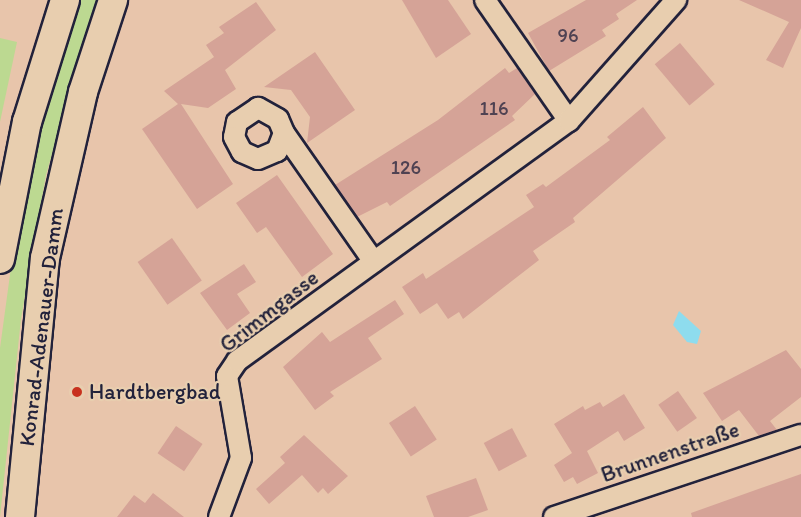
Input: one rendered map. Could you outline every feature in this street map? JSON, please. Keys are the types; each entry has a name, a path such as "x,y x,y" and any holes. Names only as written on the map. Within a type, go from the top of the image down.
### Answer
{"main road":[{"name":"Konrad-Adenauer-Damm","path":"0,259 27,123 65,0"},
{"name":"Konrad-Adenauer-Damm","path":"20,517 45,258 83,92 113,0"}],"street":[{"path":"485,0 570,121"},
{"name":"Grimmgasse","path":"219,517 241,459 227,375 237,361 570,121 676,0"},
{"path":"284,133 374,262"},
{"name":"Brunnenstraße","path":"554,517 801,435"}],"green space":[{"path":"78,0 97,0 46,175 21,319 0,517 0,348 12,260 46,101"},
{"path":"0,38 17,42 0,122"}],"water":[{"path":"679,311 701,331 697,344 687,342 673,325"}],"building":[{"path":"402,0 448,0 471,34 436,58"},
{"path":"586,0 637,0 616,14 619,19 602,30 606,36 549,71 528,33"},
{"path":"739,0 801,0 801,28 783,68 766,60 789,22"},
{"path":"256,2 276,30 225,70 236,89 208,108 181,104 233,184 197,209 142,129 178,104 164,91 214,57 206,45 224,33 219,27"},
{"path":"680,43 715,84 689,106 655,64"},
{"path":"315,52 355,110 307,143 310,117 291,90 264,87"},
{"path":"505,68 509,73 517,68 535,94 512,116 515,120 390,206 387,202 357,217 335,185 438,120"},
{"path":"643,107 666,138 573,218 575,222 533,251 539,260 463,319 459,312 448,319 437,303 420,314 402,287 423,273 426,279 534,207 526,195 543,184 546,187 610,140 607,137"},
{"path":"277,175 333,254 302,277 266,227 257,233 236,203"},
{"path":"172,238 202,281 167,305 138,262"},
{"path":"244,264 256,282 237,294 250,313 227,330 200,293"},
{"path":"395,300 404,314 368,338 382,359 330,392 334,396 315,410 283,367 322,332 330,342"},
{"path":"786,350 801,369 801,397 770,421 777,430 759,436 739,410 722,421 703,393"},
{"path":"678,391 697,418 677,432 658,405"},
{"path":"624,394 645,428 624,441 618,431 587,451 598,473 577,484 573,477 564,482 554,465 572,453 554,424 583,406 585,410 600,402 603,407"},
{"path":"415,406 437,440 411,456 389,423"},
{"path":"176,426 203,444 184,471 158,453"},
{"path":"512,428 527,456 499,471 484,443"},
{"path":"304,435 348,476 328,494 323,488 318,493 302,475 269,504 256,489 285,463 280,457"},
{"path":"801,474 801,517 692,517 691,513"},
{"path":"476,478 488,510 468,517 434,517 426,496"},
{"path":"153,493 184,517 117,517 134,495 145,503"}],"place":[{"name":"Hardtbergbad","path":"77,392"}]}
